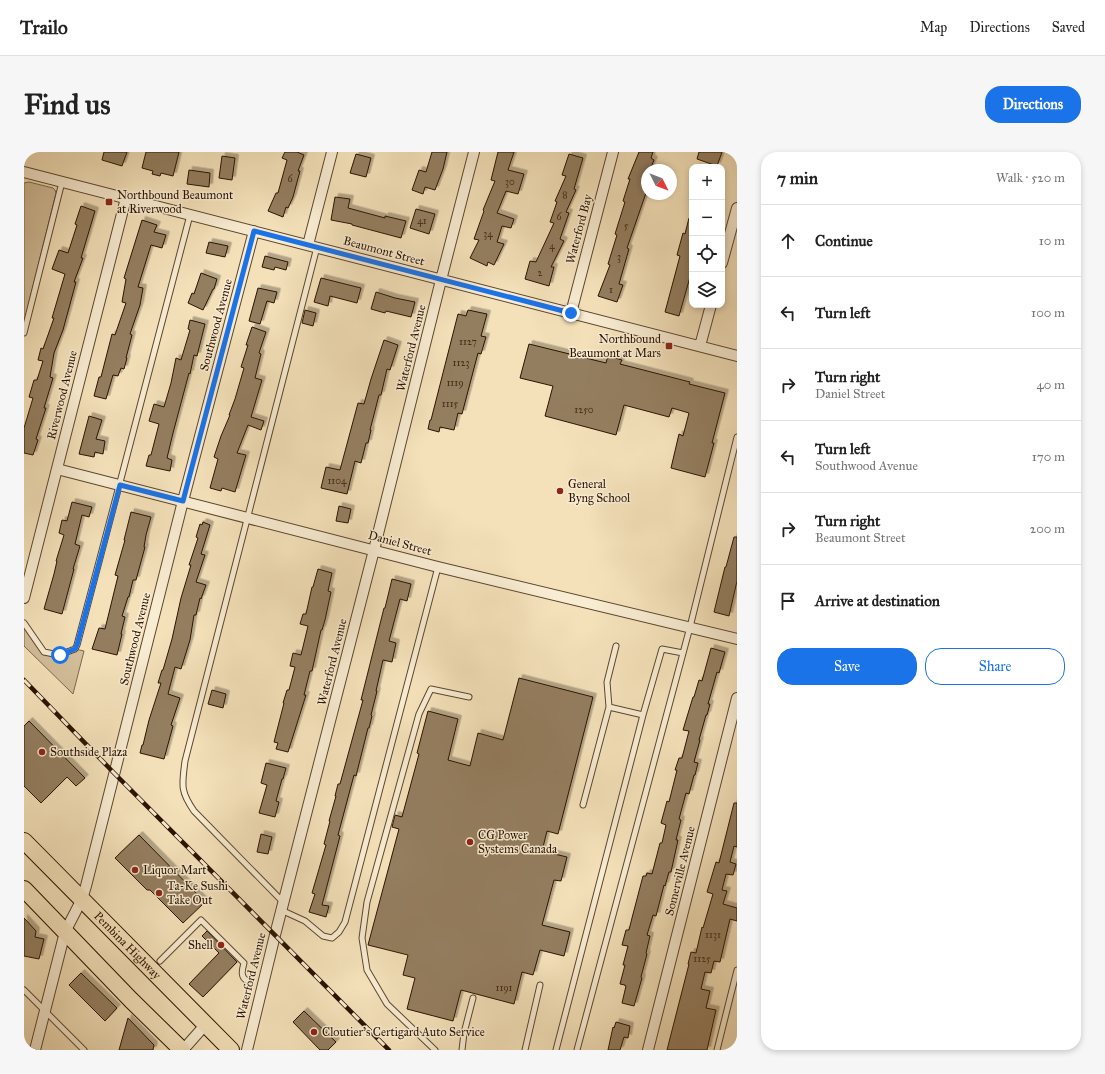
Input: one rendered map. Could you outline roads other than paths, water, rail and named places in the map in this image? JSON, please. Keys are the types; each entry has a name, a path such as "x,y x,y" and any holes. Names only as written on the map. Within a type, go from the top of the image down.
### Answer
{"main road":[{"name":"Pembina Highway","path":"24,841 231,1050"},
{"path":"24,889 131,1000 182,1050"}],"street":[{"path":"312,246 332,152"},
{"path":"442,280 474,152"},
{"name":"Waterford Bay","path":"571,313 613,152"},
{"name":"Beaumont Street","path":"24,172 737,356"},
{"name":"Riverwood Avenue","path":"24,598 126,198"},
{"path":"725,252 737,208"},
{"name":"Southwood Avenue","path":"35,1050 65,932 82,899 86,886 183,501 254,231"},
{"name":"Waterford Avenue","path":"247,1050 282,906 442,280"},
{"path":"700,346 710,308"},
{"name":"Daniel Street","path":"57,469 438,567 690,627 737,640"},
{"name":"Somerville Avenue","path":"648,1050 737,698"},
{"path":"182,1050 206,1024"}],"lane":[{"path":"24,333 62,182"},
{"path":"24,623 44,652 60,655 75,649 77,645 190,215"},
{"path":"312,246 248,518 182,778 186,800 194,811 282,906 323,936 332,938 340,932 345,922 438,567"},
{"path":"577,1050 690,627 737,437"},
{"path":"582,805 609,706 606,682 616,646"},
{"path":"556,1050 643,715 662,649 683,653"},
{"path":"435,1050 387,1004 367,970 362,938 367,902 419,714 431,689 470,697"},
{"path":"609,706 643,715"},
{"path":"160,961 201,920 244,963 242,974 243,978 248,981"},
{"path":"716,1050 737,970"},
{"path":"525,1050 540,984"},
{"path":"24,990 84,1050"},
{"path":"462,1050 464,1032 473,998"}],"railway":[{"path":"24,680 114,773 389,1050"}],"place":[{"name":"Northbound Beaumont at Riverwood","path":"109,202"},
{"name":"Northbound Beaumont at Mars","path":"669,346"},
{"name":"General Byng School","path":"560,491"},
{"name":"Southside Plaza","path":"42,752"},
{"name":"CG Power Systems Canada","path":"470,842"},
{"name":"Liquor Mart","path":"135,870"},
{"name":"Ta-Ke Sushi Take Out","path":"159,893"},
{"name":"Shell","path":"221,945"},
{"name":"Cloutier's Certigard Auto Service","path":"314,1032"}]}
